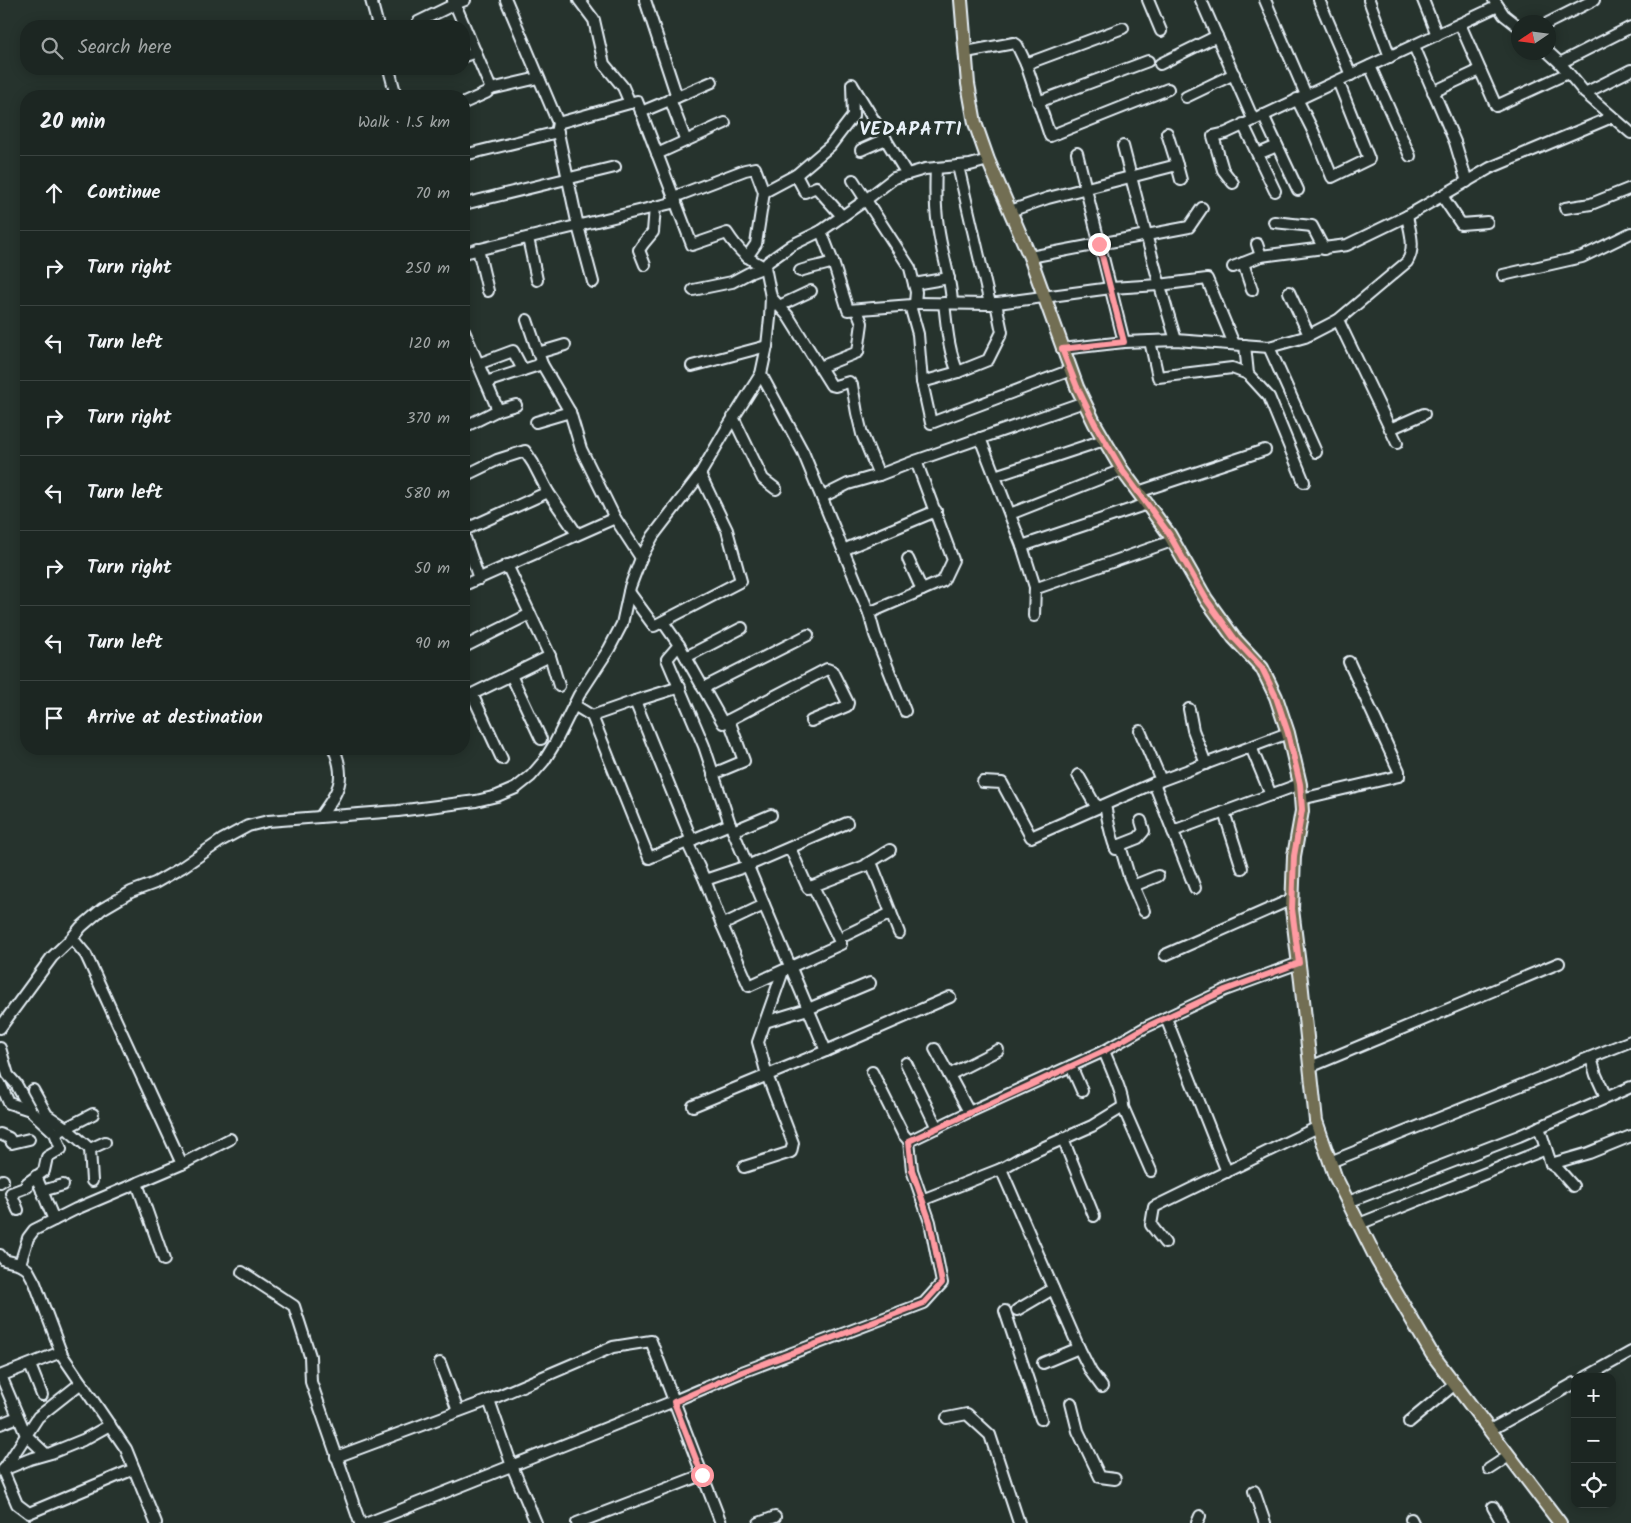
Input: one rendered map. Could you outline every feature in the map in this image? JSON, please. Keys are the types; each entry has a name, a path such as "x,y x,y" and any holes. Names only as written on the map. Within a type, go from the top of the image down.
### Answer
{"main road":[{"path":"961,0 968,84 975,123 988,160 1030,256 1062,349 1084,402 1122,470 1172,541 1206,599 1234,638 1262,668 1276,697 1288,733 1300,784 1302,810 1294,856 1292,909 1316,1121 1335,1176 1377,1260 1432,1354 1560,1523"}],"street":[{"path":"371,0 376,20"},
{"path":"422,20 454,2 465,0"},
{"path":"506,0 558,127 578,226 593,282"},
{"path":"579,0 594,20 604,64 623,87 630,103"},
{"path":"645,0 686,140"},
{"path":"1148,0 1161,31"},
{"path":"1201,0 1234,74 1277,146 1298,190"},
{"path":"1265,0 1313,131 1332,176 1369,159 1338,81"},
{"path":"1319,0 1351,75"},
{"path":"1369,0 1390,57"},
{"path":"1423,0 1437,35"},
{"path":"1556,19 1594,0"},
{"path":"454,2 462,20"},
{"path":"1233,183 1223,170 1213,136 1226,132 1414,46 1460,24 1496,3 1504,15 1511,20"},
{"path":"1460,24 1496,106 1568,73"},
{"path":"1026,64 1123,28"},
{"path":"1560,64 1631,28"},
{"path":"1160,64 1217,36"},
{"path":"470,38 491,89"},
{"path":"966,52 1017,45 1026,64 1050,136 1168,90"},
{"path":"1414,46 1455,142 1467,182"},
{"path":"470,54 476,52"},
{"path":"1556,60 1585,93 1631,133"},
{"path":"1038,102 1148,61"},
{"path":"1370,66 1410,156"},
{"path":"1433,92 1480,70"},
{"path":"1585,93 1631,70"},
{"path":"1186,97 1234,74"},
{"path":"391,75 394,90"},
{"path":"470,100 491,89 538,78"},
{"path":"641,112 712,82"},
{"path":"764,192 796,175 830,146 852,116 852,84 907,174"},
{"path":"470,153 637,101 692,245 727,233 738,250 765,268"},
{"path":"1252,290 1238,265 1261,256 1347,245 1407,216 1490,168 1612,117"},
{"path":"657,154 725,123"},
{"path":"1243,124 1275,191"},
{"path":"1167,133 1181,180"},
{"path":"860,150 886,139"},
{"path":"1123,146 1148,235 1159,285 1176,340"},
{"path":"1258,154 1277,146"},
{"path":"1077,153 1124,342"},
{"path":"0,1028 52,957 102,909 131,892 155,883 222,840 248,826 268,821 398,811 476,801 497,796 516,788 531,776 556,743 574,705 609,649 622,624 629,592 641,558 653,536 700,474 733,417 761,374 767,346 771,297 765,268 768,262 792,244 821,231 894,178 925,169 970,166 988,160"},
{"path":"1010,211 1048,198 1176,165"},
{"path":"470,203 616,166"},
{"path":"922,382 958,372 988,360 1002,332 958,166"},
{"path":"470,251 655,207 745,170 755,168 764,192 756,244 747,257"},
{"path":"936,168 935,191 938,227 949,278 948,341 952,359 958,372"},
{"path":"796,175 805,192 816,187 842,216"},
{"path":"853,180 910,268 914,284 911,312 918,334 922,382 930,423 1071,370"},
{"path":"1565,208 1591,204 1631,188"},
{"path":"1442,196 1461,224 1487,222"},
{"path":"645,265 640,250 653,232 655,207"},
{"path":"1030,256 1189,227 1202,208"},
{"path":"1062,349 1124,342 1176,340 1269,347 1309,335 1338,320 1408,262 1413,248 1407,216"},
{"path":"1274,222 1312,226 1324,249"},
{"path":"821,231 848,310 913,304 993,303 1111,288 1207,280 1234,344"},
{"path":"1504,275 1582,257 1631,233"},
{"path":"528,238 537,280"},
{"path":"1257,244 1261,256"},
{"path":"478,249 488,291"},
{"path":"800,271 812,266 820,267 833,262"},
{"path":"693,290 732,282 748,273 765,268"},
{"path":"914,284 949,278"},
{"path":"779,306 811,290"},
{"path":"1289,292 1309,335"},
{"path":"771,297 788,316 832,385 835,386 849,382 852,385 856,413 862,434 879,475"},
{"path":"820,367 858,352 862,323 857,310"},
{"path":"527,320 542,364 570,412 581,448 615,518 641,558"},
{"path":"1338,320 1397,443"},
{"path":"1150,341 1158,377 1232,368 1248,374 1269,397 1304,482"},
{"path":"470,345 498,410"},
{"path":"538,353 565,345"},
{"path":"1245,345 1248,374"},
{"path":"692,366 767,346"},
{"path":"1269,347 1316,452"},
{"path":"478,364 513,351 523,370"},
{"path":"486,382 542,364"},
{"path":"761,374 804,452 869,613 875,635 905,710"},
{"path":"822,497 848,484 879,475 1084,402"},
{"path":"470,424 498,410 516,404"},
{"path":"536,422 570,412"},
{"path":"1390,429 1424,414"},
{"path":"733,417 763,479 776,488"},
{"path":"980,438 1022,546 1034,587 1034,616"},
{"path":"995,476 1104,440"},
{"path":"1138,492 1265,450"},
{"path":"470,473 497,460 524,451 533,463 548,492 577,534"},
{"path":"869,613 943,581 953,560 916,461"},
{"path":"1010,514 1122,470"},
{"path":"629,592 654,626 741,581 726,530 700,474"},
{"path":"470,527 548,492"},
{"path":"1022,546 1147,504"},
{"path":"843,550 936,511"},
{"path":"470,583 615,518"},
{"path":"1034,587 1040,587 1172,541"},
{"path":"470,553 479,579"},
{"path":"908,559 922,590"},
{"path":"507,565 550,656 559,686"},
{"path":"470,644 530,614"},
{"path":"663,622 679,645 723,723 827,669 832,671 848,703 847,706 811,721"},
{"path":"686,657 742,628"},
{"path":"703,688 808,635"},
{"path":"679,645 667,659 680,687 713,774 731,828 764,905 786,970 808,1009 826,1051"},
{"path":"470,695 550,656"},
{"path":"1301,799 1399,776 1399,771 1349,662"},
{"path":"511,675 541,739"},
{"path":"592,716 680,687"},
{"path":"470,700 502,759"},
{"path":"635,701 722,925 749,986 842,944 813,886"},
{"path":"574,705 592,716 649,858 689,842 771,815"},
{"path":"1189,709 1193,730 1206,764"},
{"path":"713,774 744,761 729,720"},
{"path":"1140,732 1173,831 1195,888"},
{"path":"983,782 1002,783 1031,837 1158,782 1288,733"},
{"path":"1251,747 1271,795"},
{"path":"320,818 337,793 340,778 339,760 337,755"},
{"path":"1078,775 1094,803 1102,806 1110,825 1110,835 1115,848"},
{"path":"1173,831 1300,784"},
{"path":"1224,812 1242,868"},
{"path":"1115,848 1138,838 1144,831 1140,821"},
{"path":"705,880 747,866 847,824"},
{"path":"790,848 808,888 867,864 890,850"},
{"path":"1115,848 1121,849 1133,886 1144,911"},
{"path":"867,864 873,867 899,933"},
{"path":"1133,886 1158,876"},
{"path":"1165,955 1292,899"},
{"path":"722,925 764,905"},
{"path":"846,934 891,913"},
{"path":"72,938 86,955 182,1164"},
{"path":"909,1141 1104,1051 1146,1027 1225,990 1299,963"},
{"path":"1310,1067 1559,963"},
{"path":"744,1167 791,1152 793,1143 767,1075 758,1042 786,970"},
{"path":"765,1022 808,1009 870,983"},
{"path":"693,1106 950,997"},
{"path":"1166,1018 1227,1172"},
{"path":"1330,1162 1629,1042 1631,1054"},
{"path":"0,1048 4,1077 16,1084 30,1110 55,1133 61,1149 47,1157 44,1171 27,1183 26,1187 12,1194 18,1210"},
{"path":"935,1049 969,1112"},
{"path":"949,1076 998,1050"},
{"path":"1104,1051 1121,1095 1123,1107 1151,1171"},
{"path":"1591,1058 1606,1097"},
{"path":"906,1063 937,1128"},
{"path":"1071,1066 1082,1091"},
{"path":"368,1523 674,1402 742,1372 924,1303 942,1283 930,1222 912,1170 909,1141 903,1134 872,1072"},
{"path":"0,1083 9,1103 30,1110"},
{"path":"1348,1202 1539,1127 1631,1087"},
{"path":"32,1090 47,1115 66,1128 90,1149 92,1181"},
{"path":"922,1200 1001,1169 1022,1157 1092,1126 1123,1107"},
{"path":"55,1133 93,1114"},
{"path":"1166,1243 1151,1225 1154,1207 1318,1127"},
{"path":"1539,1127 1551,1164 1558,1169 1572,1186"},
{"path":"0,1134 9,1138 12,1143 29,1138"},
{"path":"1551,1164 1589,1153 1631,1136"},
{"path":"20,1264 28,1238 34,1230 182,1164 230,1140"},
{"path":"1063,1140 1094,1216"},
{"path":"90,1149 105,1142"},
{"path":"1359,1224 1546,1149"},
{"path":"1001,1169 1079,1348 1091,1372 1102,1387"},
{"path":"36,1176 54,1220"},
{"path":"137,1183 164,1260"},
{"path":"42,1191 62,1185"},
{"path":"1,1259 20,1264 28,1270 35,1282 61,1352 126,1449 156,1523"},
{"path":"242,1272 294,1306 310,1356 311,1382 360,1523"},
{"path":"1017,1310 1053,1289"},
{"path":"1004,1311 1041,1419"},
{"path":"336,1457 489,1400 613,1347 651,1341 721,1523"},
{"path":"1043,1363 1079,1348"},
{"path":"46,1454 26,1435 1,1376 61,1352"},
{"path":"1593,1373 1631,1352"},
{"path":"440,1363 458,1411"},
{"path":"30,1365 42,1395"},
{"path":"1,1472 38,1417 81,1383"},
{"path":"1409,1422 1455,1384"},
{"path":"1490,1430 1571,1385"},
{"path":"489,1400 512,1466 536,1523"},
{"path":"1071,1403 1078,1431 1100,1477 1115,1479"},
{"path":"947,1418 967,1414 990,1435 1019,1523"},
{"path":"0,1424 18,1416"},
{"path":"1,1472 83,1440 110,1425"},
{"path":"1489,1469 1510,1456"},
{"path":"1,1472 17,1504 29,1513 134,1469"},
{"path":"577,1523 702,1475"},
{"path":"1254,1491 1265,1523"},
{"path":"1493,1506 1502,1523"},
{"path":"759,1523 775,1517"}],"district":[{"name":"VEDAPATTI","path":"911,128"}],"route":[{"path":"702,1475 674,1402 742,1372 924,1303 942,1283 930,1222 912,1170 909,1141 1104,1051 1146,1027 1225,990 1299,963 1292,909 1294,856 1302,810 1300,784 1288,733 1276,697 1262,668 1234,638 1206,599 1169,534 1122,470 1095,424 1077,387 1062,349 1124,342 1099,244"}]}
